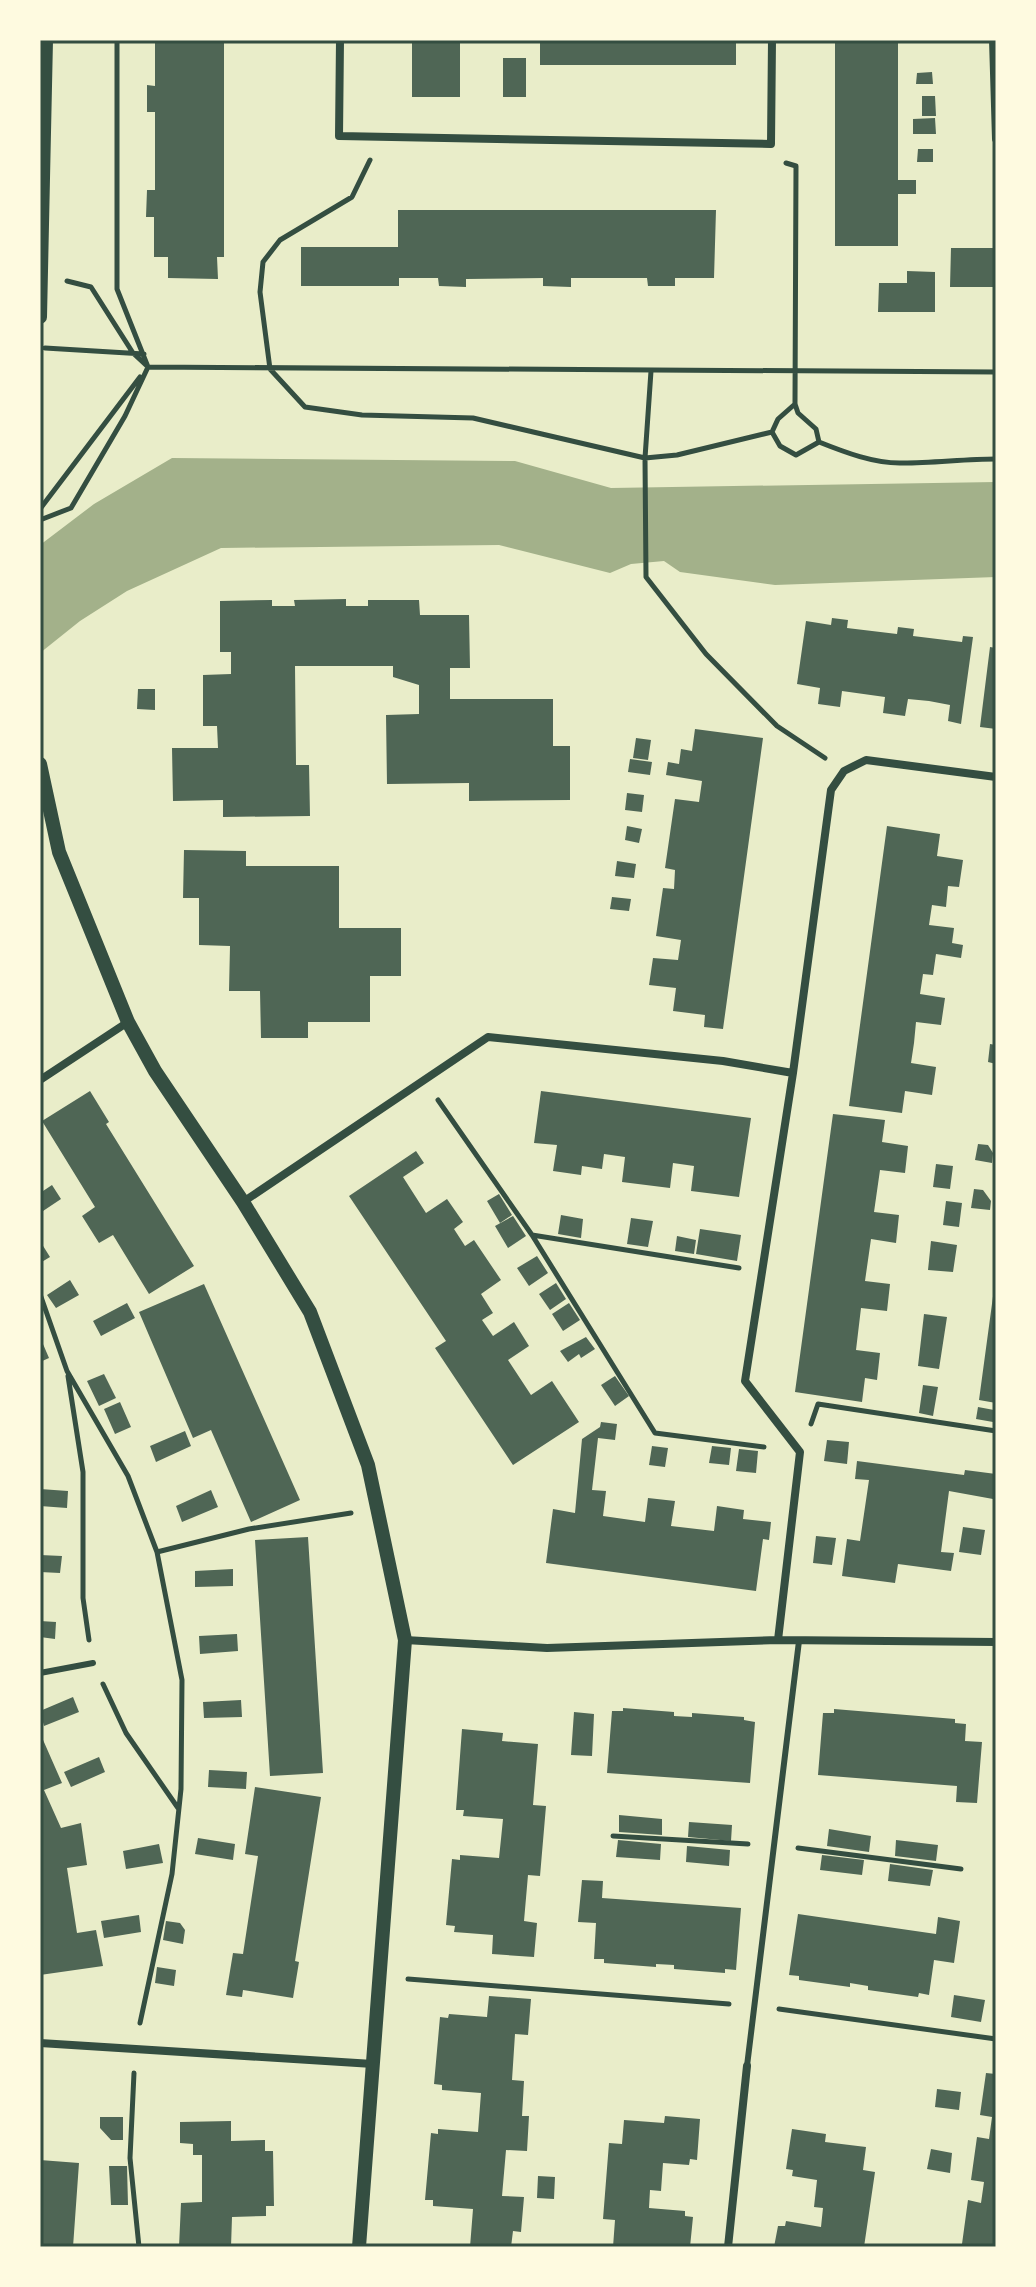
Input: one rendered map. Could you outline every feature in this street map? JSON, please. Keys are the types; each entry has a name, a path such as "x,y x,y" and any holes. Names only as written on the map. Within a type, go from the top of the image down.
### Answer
{"street":[{"path":"40,317 46,40"},
{"path":"340,40 339,136 771,144 772,40"},
{"path":"993,40 996,139"},
{"path":"778,1640 800,1452 745,1381 793,1073 831,790 844,771 866,760 996,777"},
{"path":"40,764 59,852 128,1022 155,1071 243,1202 310,1312 368,1465 405,1640 359,2247"},
{"path":"40,1080 128,1022"},
{"path":"243,1202 488,1037 723,1061 793,1073"},
{"path":"405,1640 547,1648 778,1640 996,1642"},
{"path":"40,2043 373,2064"},
{"path":"728,2247 747,2066"}],"lane":[{"path":"747,2066 799,1641"},
{"path":"40,1673 93,1663"}],"path":[{"path":"40,520 71,508 125,416 148,367 117,289 117,40"},
{"path":"381,138 352,197 280,240 263,262 260,292 270,369 305,407 362,415 473,418 645,458 677,455 772,432"},
{"path":"771,144 782,162 796,166 795,404 798,413 816,429 819,442"},
{"path":"41,275 91,287 133,353 148,367 996,372"},
{"path":"40,348 144,354"},
{"path":"40,509 148,367"},
{"path":"651,371 645,458 646,577 706,654 777,726 844,771"},
{"path":"772,432 778,419 795,404"},
{"path":"772,432 780,446 796,455 819,442"},
{"path":"819,442 850,454 900,464 948,459 996,459"},
{"path":"425,1081 532,1235 655,1433 800,1452 818,1404 996,1431"},
{"path":"532,1235 760,1272"},
{"path":"40,1294 67,1371 83,1472 83,1598 93,1663 126,1733 179,1810"},
{"path":"67,1371 128,1476 157,1552 182,1680 179,1810 172,1874 135,2049 130,2158 139,2247"},
{"path":"157,1552 249,1529 377,1509"},
{"path":"380,1977 754,2006 996,2039"}],"shaded area":[{"path":"172,458 515,461 611,488 996,482 996,577 775,585 680,572 664,561 631,564 610,573 499,545 221,548 127,591 80,621 40,653 40,545 94,504"}],"building":[{"path":"155,40 224,40 224,257 217,257 218,279 168,278 168,257 154,257 154,217 146,217 147,190 155,190 155,112 147,112 147,85 155,86"},
{"path":"412,40 460,40 460,97 412,97"},
{"path":"540,40 736,40 736,65 540,65"},
{"path":"835,40 898,40 898,180 916,180 916,194 898,194 898,246 835,246"},
{"path":"503,58 526,58 526,97 503,97"},
{"path":"932,72 933,84 916,84 917,73"},
{"path":"922,96 935,96 936,116 922,116"},
{"path":"935,118 936,134 913,134 913,119"},
{"path":"918,149 933,149 933,162 917,162"},
{"path":"398,210 716,210 714,278 675,278 675,286 648,286 647,278 571,278 571,287 543,286 543,278 466,279 466,287 439,286 438,278 399,278 399,286 301,286 301,247 398,247"},
{"path":"951,248 996,248 996,287 950,287"},
{"path":"907,271 935,272 935,312 878,312 879,283 907,283"},
{"path":"346,599 346,606 368,606 368,600 419,600 420,615 469,615 470,668 450,668 450,699 553,699 553,746 570,746 570,800 469,801 469,783 387,784 386,715 419,714 419,685 393,677 393,666 295,666 296,765 309,765 310,816 223,817 223,800 173,801 172,748 218,748 217,726 203,726 203,675 231,674 231,652 220,652 220,601 272,600 272,606 295,606 294,600"},
{"path":"832,618 848,620 847,628 897,634 898,627 914,629 913,636 962,642 963,636 973,637 961,724 948,721 950,705 929,701 908,699 905,716 883,713 885,697 842,691 840,707 818,704 820,688 797,684 806,621 831,625"},
{"path":"990,647 996,648 996,729 980,727"},
{"path":"138,689 155,689 155,710 137,709"},
{"path":"695,729 763,738 723,1029 704,1027 705,1015 673,1011 676,988 649,985 653,958 678,960 681,940 656,936 663,888 674,889 675,870 665,868 675,799 699,802 702,781 666,775 668,762 679,764 681,749 692,751"},
{"path":"636,738 651,740 648,760 633,758"},
{"path":"630,759 652,762 650,775 628,772"},
{"path":"627,793 644,795 642,812 625,810"},
{"path":"627,826 642,829 639,843 625,840"},
{"path":"887,826 940,834 937,856 963,860 959,887 948,886 946,907 932,905 929,925 954,928 952,943 963,945 961,958 936,954 933,975 923,974 920,994 945,998 941,1025 916,1022 911,1063 936,1067 932,1095 905,1091 902,1113 849,1106"},
{"path":"184,850 246,851 246,866 339,866 339,928 401,928 401,976 370,976 370,1022 308,1022 308,1038 261,1038 260,991 229,991 230,946 199,945 199,898 183,898"},
{"path":"617,861 636,864 634,878 615,876"},
{"path":"612,897 631,899 629,911 610,909"},
{"path":"990,1044 996,1045 996,1064 988,1062"},
{"path":"90,1091 109,1122 106,1124 194,1266 149,1294 113,1235 99,1243 82,1216 95,1207 42,1121"},
{"path":"541,1091 751,1118 739,1197 691,1191 694,1166 673,1163 670,1188 622,1182 625,1157 604,1154 602,1169 582,1166 581,1175 553,1171 557,1145 534,1143"},
{"path":"833,1114 885,1120 882,1142 908,1146 905,1173 880,1170 874,1212 899,1215 896,1243 871,1239 865,1281 890,1284 887,1311 861,1308 856,1350 880,1353 877,1380 865,1378 862,1402 795,1392"},
{"path":"978,1144 988,1145 993,1153 992,1163 975,1160"},
{"path":"416,1151 424,1163 403,1177 426,1213 447,1199 463,1222 454,1229 465,1246 474,1240 501,1280 481,1294 493,1313 482,1320 493,1336 514,1322 529,1346 508,1360 531,1395 552,1381 579,1422 513,1465 435,1348 446,1341 349,1196"},
{"path":"936,1164 953,1166 950,1189 933,1187"},
{"path":"52,1185 61,1199 40,1213 40,1193"},
{"path":"974,1189 983,1190 991,1201 990,1210 971,1208"},
{"path":"499,1194 512,1215 500,1223 487,1201"},
{"path":"946,1201 962,1203 959,1227 943,1225"},
{"path":"561,1215 583,1219 581,1238 558,1234"},
{"path":"513,1216 526,1236 508,1248 495,1226"},
{"path":"631,1218 653,1221 648,1247 627,1244"},
{"path":"700,1229 741,1235 737,1261 696,1254"},
{"path":"677,1236 696,1240 694,1254 675,1251"},
{"path":"40,1241 50,1257 40,1263"},
{"path":"931,1241 957,1245 953,1272 928,1270"},
{"path":"537,1256 548,1273 529,1286 517,1268"},
{"path":"70,1280 79,1295 56,1308 47,1295"},
{"path":"556,1283 566,1299 550,1310 539,1294"},
{"path":"204,1284 300,1500 251,1522 211,1430 193,1438 139,1312"},
{"path":"996,1289 996,1403 979,1400"},
{"path":"127,1303 135,1318 101,1336 93,1321"},
{"path":"569,1303 580,1320 563,1331 552,1314"},
{"path":"924,1314 947,1317 939,1369 918,1366"},
{"path":"40,1337 49,1358 40,1362"},
{"path":"586,1337 595,1349 581,1358 579,1354 568,1362 560,1351"},
{"path":"104,1374 116,1398 99,1406 87,1381"},
{"path":"615,1376 629,1396 615,1406 601,1385"},
{"path":"923,1385 938,1387 933,1416 919,1413"},
{"path":"120,1402 131,1427 115,1434 104,1409"},
{"path":"978,1407 994,1410 993,1422 976,1419"},
{"path":"601,1422 617,1424 615,1440 598,1438 592,1490 606,1491 603,1516 645,1522 648,1498 675,1501 671,1526 714,1531 717,1506 744,1510 743,1519 771,1522 769,1540 763,1539 756,1591 546,1563 553,1509 575,1513 582,1439 600,1427"},
{"path":"185,1431 191,1446 156,1462 150,1446"},
{"path":"827,1440 849,1442 847,1464 824,1461"},
{"path":"652,1446 668,1448 665,1467 649,1465"},
{"path":"712,1446 731,1448 729,1465 709,1463"},
{"path":"739,1449 758,1451 756,1473 736,1471"},
{"path":"857,1461 964,1475 965,1470 996,1474 993,1499 949,1491 941,1552 954,1553 951,1571 898,1564 895,1583 842,1576 847,1539 860,1541 869,1480 855,1479"},
{"path":"40,1489 68,1491 67,1508 40,1506"},
{"path":"211,1490 218,1507 182,1522 176,1506"},
{"path":"963,1527 985,1530 981,1555 959,1552"},
{"path":"816,1536 836,1538 832,1565 813,1563"},
{"path":"308,1537 323,1773 270,1776 255,1540"},
{"path":"40,1555 62,1556 60,1573 40,1572"},
{"path":"233,1569 233,1586 195,1587 195,1571"},
{"path":"40,1621 56,1622 55,1639 40,1637"},
{"path":"237,1634 238,1651 200,1654 199,1636"},
{"path":"73,1697 79,1712 44,1726 40,1711"},
{"path":"241,1700 242,1717 204,1718 203,1702"},
{"path":"623,1708 674,1712 674,1716 692,1717 692,1713 744,1717 744,1720 755,1722 750,1783 607,1773 612,1711 623,1711"},
{"path":"834,1709 955,1719 955,1723 966,1724 965,1741 982,1742 977,1803 956,1802 957,1786 818,1775 823,1713 834,1713"},
{"path":"574,1712 594,1714 592,1756 571,1755"},
{"path":"462,1729 503,1733 502,1741 538,1744 533,1805 546,1806 540,1876 528,1875 524,1921 537,1923 534,1957 492,1954 493,1935 454,1932 455,1926 446,1925 452,1859 460,1860 460,1855 499,1858 503,1819 463,1816 464,1810 456,1810"},
{"path":"40,1733 62,1783 44,1790 61,1828 81,1823 87,1865 67,1868 77,1933 96,1930 103,1966 40,1975"},
{"path":"99,1757 105,1772 71,1787 64,1772"},
{"path":"209,1770 247,1772 246,1789 208,1787"},
{"path":"255,1787 321,1797 295,1961 299,1962 293,1998 243,1990 242,1997 226,1995 233,1953 243,1954 258,1856 245,1854"},
{"path":"619,1815 662,1819 662,1835 619,1832"},
{"path":"689,1822 732,1825 731,1841 688,1837"},
{"path":"829,1829 871,1836 869,1852 827,1846"},
{"path":"198,1838 235,1844 233,1860 195,1854"},
{"path":"618,1840 661,1844 660,1860 616,1857"},
{"path":"896,1840 938,1845 936,1861 895,1856"},
{"path":"159,1844 163,1863 126,1869 123,1851"},
{"path":"687,1846 730,1850 729,1866 686,1862"},
{"path":"822,1855 864,1860 862,1875 820,1870"},
{"path":"890,1864 933,1870 930,1886 888,1881"},
{"path":"582,1880 603,1881 602,1898 741,1908 736,1970 725,1969 725,1973 674,1969 674,1965 656,1964 656,1967 604,1963 604,1959 594,1959 596,1923 578,1922"},
{"path":"798,1914 936,1934 938,1917 960,1921 954,1963 934,1960 929,1995 919,1993 918,1997 868,1990 868,1986 850,1983 850,1987 799,1980 799,1976 789,1975"},
{"path":"139,1915 141,1932 104,1938 101,1921"},
{"path":"166,1921 180,1923 185,1930 183,1944 163,1940"},
{"path":"157,1967 176,1970 174,1986 155,1983"},
{"path":"954,1995 985,2000 981,2022 951,2017"},
{"path":"489,1996 531,1999 528,2035 515,2034 512,2080 524,2081 522,2116 529,2116 527,2151 506,2150 502,2196 524,2197 521,2232 513,2231 511,2247 470,2247 473,2209 433,2206 433,2200 425,2200 431,2133 438,2134 438,2129 478,2132 481,2093 442,2090 442,2085 434,2084 440,2017 448,2018 449,2014 487,2017"},
{"path":"986,2073 996,2074 996,2247 974,2247 962,2244 968,2200 981,2203 984,2182 971,2180 977,2137 989,2139 992,2117 980,2115"},
{"path":"937,2089 961,2092 959,2110 935,2107"},
{"path":"665,2116 700,2119 697,2160 690,2159 689,2165 663,2163 661,2191 650,2190 649,2208 685,2211 685,2216 693,2217 690,2247 613,2247 615,2220 603,2219 609,2143 622,2144 624,2120 664,2123"},
{"path":"100,2117 123,2117 123,2140 111,2140 100,2128"},
{"path":"231,2121 231,2141 265,2140 265,2151 273,2151 274,2206 266,2206 266,2216 232,2217 231,2247 179,2247 181,2203 202,2202 202,2155 193,2155 193,2144 180,2143 180,2122"},
{"path":"792,2129 826,2134 825,2142 866,2147 863,2170 875,2172 864,2247 774,2247 778,2226 785,2226 786,2221 821,2227 823,2208 814,2207 817,2180 792,2176 793,2170 786,2169"},
{"path":"931,2149 952,2153 950,2173 927,2169"},
{"path":"40,2160 79,2163 73,2247 40,2247"},
{"path":"109,2166 127,2166 128,2205 111,2205"},
{"path":"538,2176 555,2177 554,2199 537,2198"}]}
